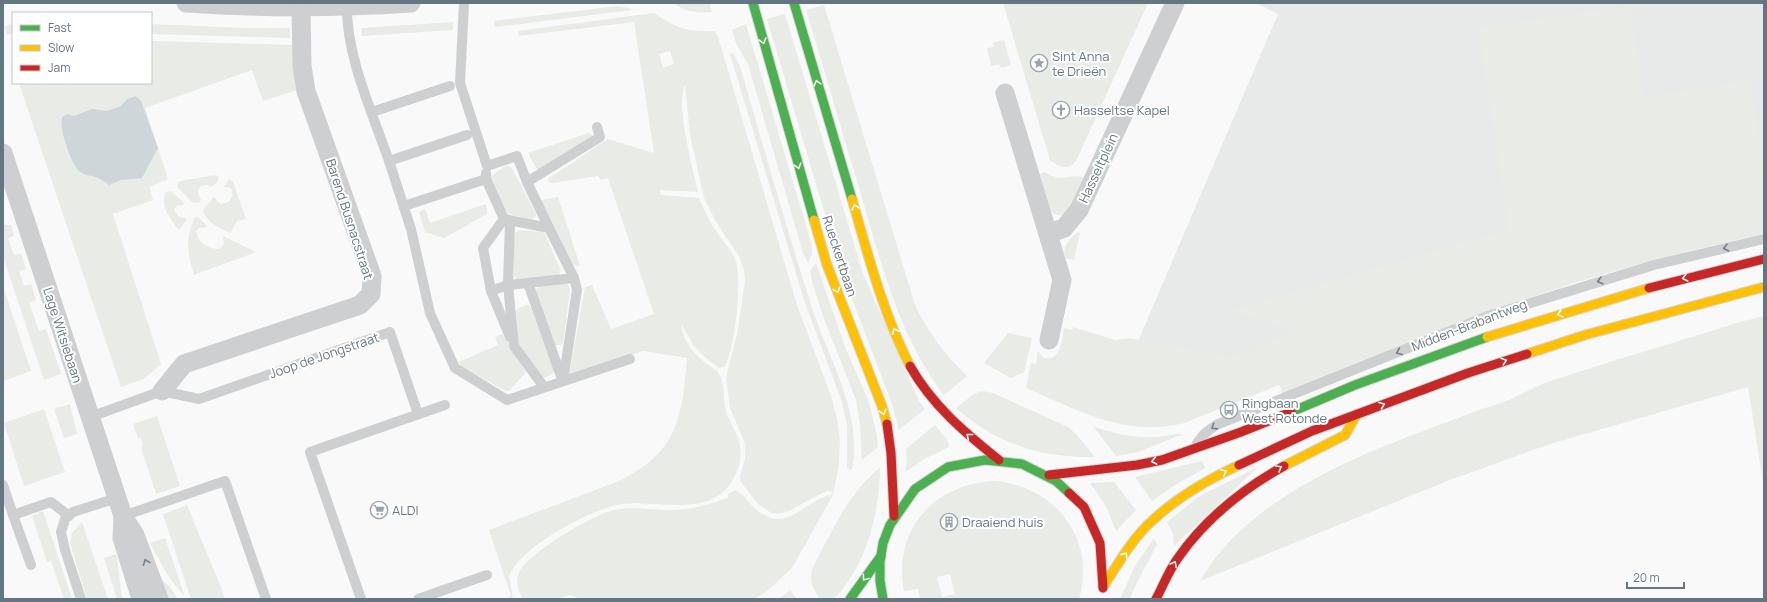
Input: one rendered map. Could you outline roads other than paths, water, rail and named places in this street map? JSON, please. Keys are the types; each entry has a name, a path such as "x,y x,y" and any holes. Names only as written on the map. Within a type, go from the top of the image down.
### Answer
{"main road":[{"name":"Rueckertbaan","path":"753,3 827,265 882,406 888,429 891,453 894,516"},
{"name":"Rueckertbaan","path":"794,3 876,281 891,323 908,362 925,391 942,412 963,431 1000,460"},
{"name":"Midden-Brabantweg","path":"1049,475 1137,465 1162,460 1355,385 1477,340 1658,285 1764,258"},
{"path":"1103,587 1128,550 1151,521 1179,500 1216,476 1312,431 1468,373 1585,335 1764,287"},
{"path":"1156,599 1177,559 1201,528 1230,502 1262,479 1299,457 1345,435 1357,414"},
{"path":"883,599 880,576 881,556 887,531 898,508 914,491 939,473 968,462 1000,460 1025,465 1049,475 1074,496 1093,523 1101,544 1103,554 1103,587 1101,599"},
{"path":"850,599 881,556"}],"street":[{"path":"186,3 232,6 301,7 403,3"},
{"name":"Hasseltplein","path":"1048,234 1064,228 1078,210 1175,3"},
{"name":"Barend Busnacstraat","path":"162,391 184,364 360,305 371,294 372,276 306,91 302,66 301,7"},
{"path":"1005,93 1062,280 1049,340"},
{"name":"Lage Witsiebaan","path":"3,153 123,516 136,535 159,599"},
{"name":"Lage Witsiebaan","path":"123,516 122,538 141,599"}],"lane":[{"path":"464,3 460,82 487,166 486,179 507,220 508,285 514,346"},
{"path":"347,6 347,21 351,49 413,236 430,313 455,368 507,400 630,359"},
{"path":"372,112 450,86"},
{"path":"527,182 600,136 597,127"},
{"path":"389,161 467,134"},
{"path":"487,166 517,156 527,182 574,278 578,290 563,381"},
{"path":"404,206 486,179"},
{"path":"507,220 549,228"},
{"path":"507,220 483,248 491,291 514,346 544,387"},
{"name":"Midden-Brabantweg","path":"1191,450 1204,434 1216,425 1488,316 1654,265 1764,239"},
{"path":"491,291 508,285 574,278"},
{"path":"528,283 563,381"},
{"name":"Joop de Jongstraat","path":"162,391 198,399 390,332 418,414"},
{"path":"90,417 162,391"},
{"path":"361,599 310,452 444,405"},
{"path":"123,516 225,481 266,599"},
{"path":"3,485 31,566"},
{"path":"81,599 65,550 61,532 65,519 73,512 117,498"},
{"path":"13,515 51,502 69,516"},
{"path":"418,599 487,575"}],"place":[{"name":"Sint Anna te Drieën","path":"1039,63"},
{"name":"Hasseltse Kapel","path":"1061,110"},
{"name":"Ringbaan West Rotonde","path":"1229,410"},
{"name":"ALDI","path":"379,510"},
{"name":"Draaiend huis","path":"949,522"}]}
